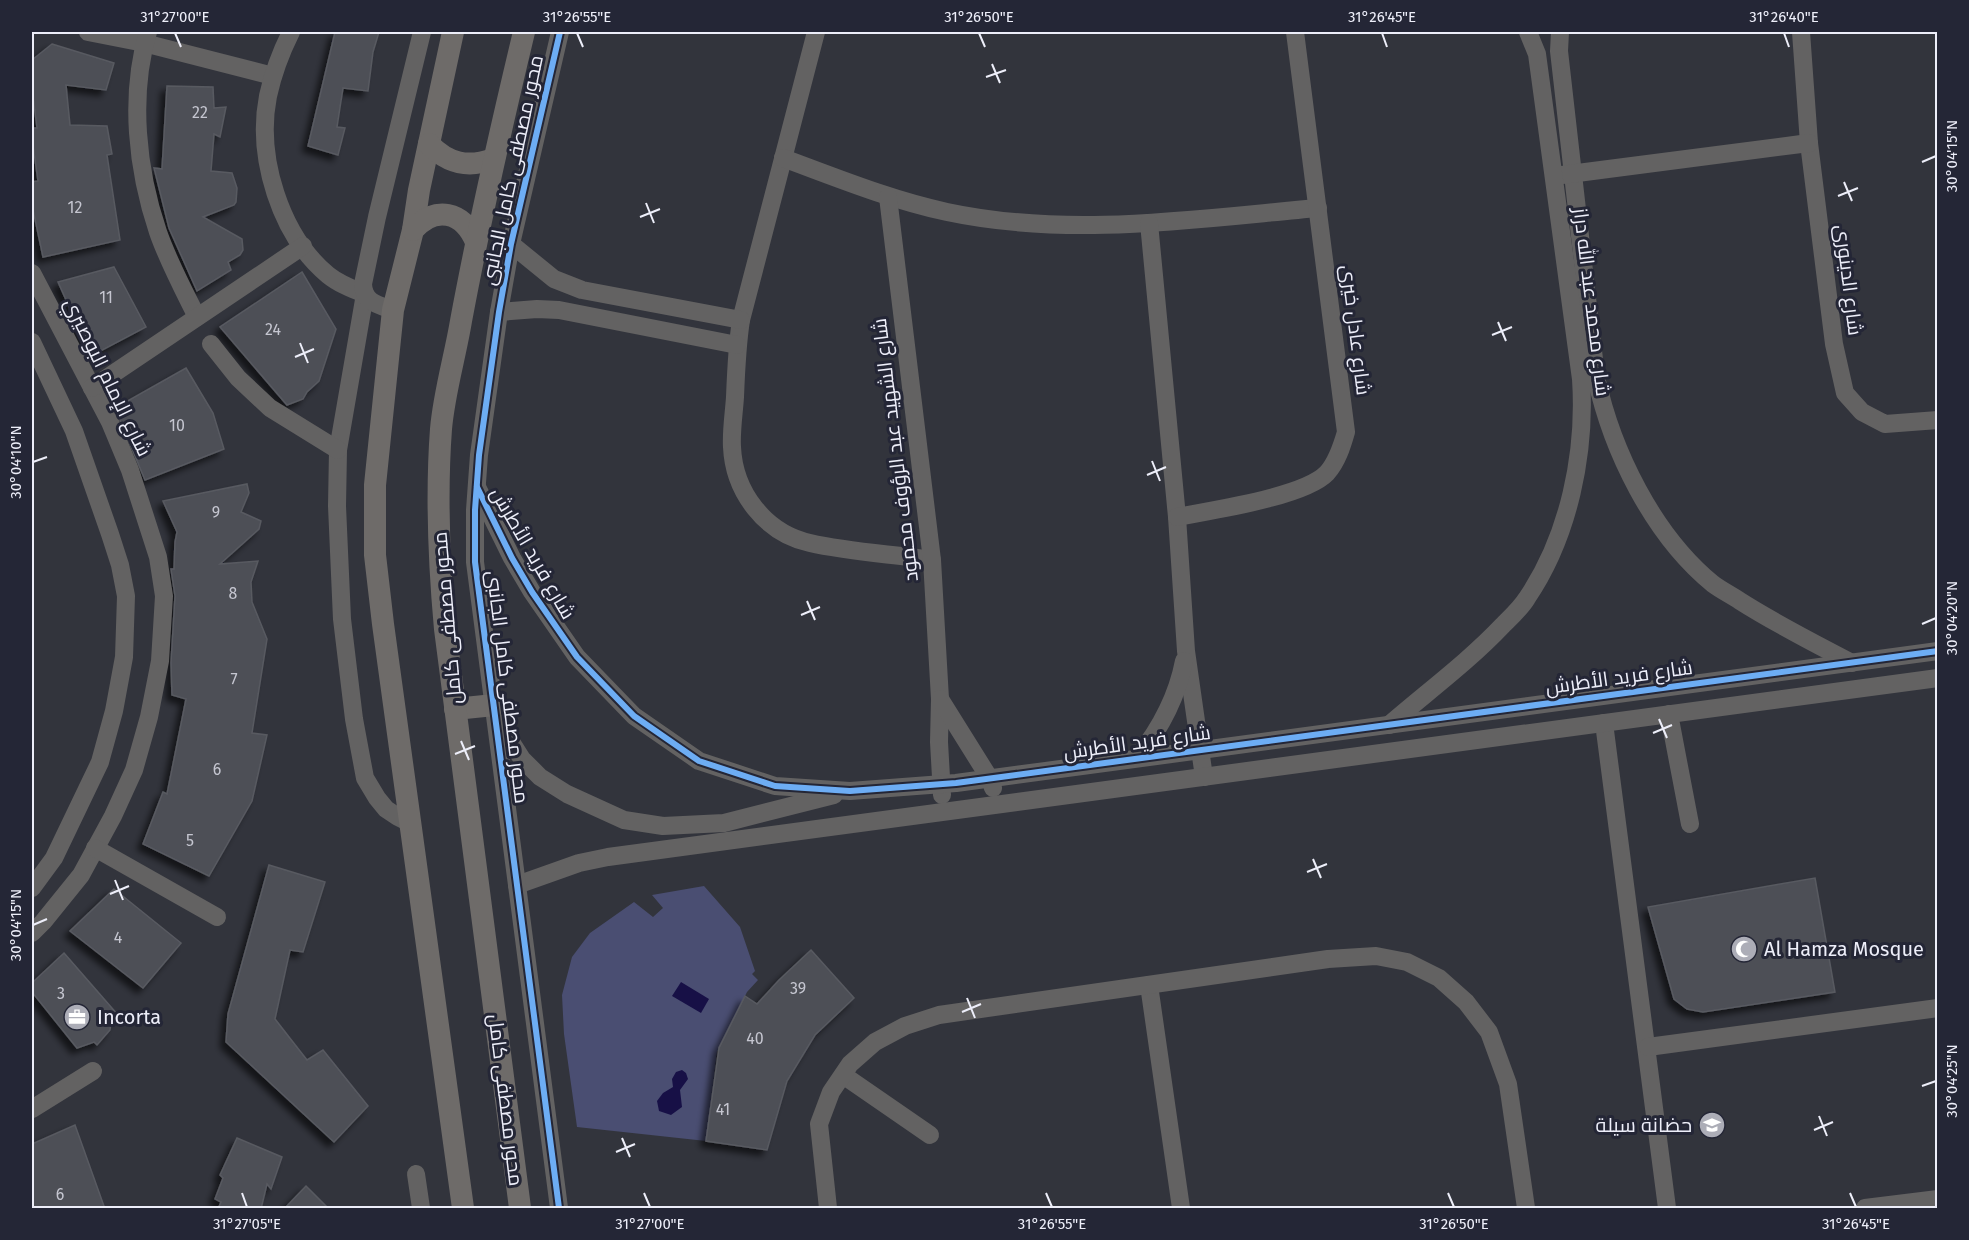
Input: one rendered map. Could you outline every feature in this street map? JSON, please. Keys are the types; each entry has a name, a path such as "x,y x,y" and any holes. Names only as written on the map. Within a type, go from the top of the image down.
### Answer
{"main road":[{"path":"453,32 393,310 375,485 375,555 463,1209"},
{"name":"محور مصطفى كامل","path":"520,1209 445,630 440,566 439,509 442,427 493,159 524,32"},
{"path":"429,144 447,159 458,163 471,165 493,159"},
{"path":"412,230 420,221 431,216 442,214 454,216 464,222 476,242"},
{"path":"455,709 495,711"}],"street":[{"path":"88,32 146,38 273,76"},
{"path":"291,32 273,76 265,120 268,164 281,207 303,246 328,274 339,282 365,294 372,302 393,310"},
{"path":"410,823 398,817 377,798 369,787 362,769 352,709 342,619 338,528 338,450 365,294 363,284 422,32"},
{"name":"محور مصطفى كامل الجانبى","path":"559,1209 475,562 474,536 477,487 499,312 511,244 560,32"},
{"path":"816,32 741,320 732,447 736,475 749,501 765,520 785,534 808,543 932,560"},
{"name":"شارع عادل خيرى","path":"1177,517 1295,492 1314,483 1327,473 1340,452 1346,432 1295,32"},
{"name":"شارع محمد عبد الله دراز","path":"1528,32 1537,54 1563,175"},
{"name":"شارع محمد عبد الله دراز","path":"1388,725 1484,645 1527,599 1549,558 1564,518 1575,478 1588,378 1563,175 1558,51 1560,32"},
{"name":"شارع الدينورى","path":"1801,32 1809,143 1834,344 1845,393 1862,412 1885,423 1938,420"},
{"path":"146,38 138,101 139,139 146,187 159,234 197,317"},
{"path":"1537,54 1558,51"},
{"path":"1563,175 1809,143"},
{"path":"783,158 888,197 947,212 1007,222 1054,226 1101,226 1318,208"},
{"name":"شارع الشهيد عبد الرؤوف محمود","path":"888,197 932,560 940,699 940,785 942,797 954,810"},
{"path":"1149,223 1177,517 1186,651 1204,777"},
{"path":"511,244 554,279 582,290 741,320"},
{"path":"92,388 303,246"},
{"name":"شارع الإمام البوصيري","path":"32,273 37,294 110,422 130,470 158,558 164,596 160,661 149,717 134,770 81,874 32,933"},
{"path":"499,312 559,310 738,345"},
{"path":"32,342 74,431 117,555 126,596 124,657 114,711 100,762 54,858 32,888"},
{"path":"211,344 238,378 270,408 338,450"},
{"name":"شارع محمد عبد الله دراز","path":"1588,378 1647,507 1674,545 1713,584 1772,621 1851,663"},
{"name":"شارع فريد الأطرش","path":"477,487 512,558 554,625 577,657 634,716 699,761 775,786 850,791 940,785 1938,651"},
{"path":"1137,758 1152,739 1174,697 1186,651"},
{"path":"517,885 579,863 608,857 1938,678"},
{"path":"1717,681 1720,707"},
{"name":"شارع الشهيد عبد الرؤوف محمود","path":"940,699 990,779"},
{"path":"495,711 522,759 534,772 567,794 624,820 663,826 724,823 850,791"},
{"path":"1669,714 1690,824"},
{"path":"1604,723 1667,1209"},
{"path":"986,806 992,796 990,779"},
{"path":"95,848 217,917"},
{"path":"828,1209 819,1124 831,1092 850,1064 875,1042 905,1026 939,1015 1328,959 1376,956 1407,962 1438,978 1466,1002 1489,1032 1508,1084 1526,1209"},
{"path":"1149,985 1181,1209"},
{"path":"1647,1047 1938,1008"},
{"path":"32,1109 93,1071"},
{"path":"843,1075 930,1135"},
{"path":"416,1174 421,1209"},
{"path":"1865,1209 1938,1199"}],"shaded area":[{"path":"704,886 740,927 755,971 752,974 758,980 747,992 717,1052 706,1141 577,1127 564,1034 562,995 572,957 590,933 634,902 653,917 663,908 652,895"},
{"path":"681,982 709,999 701,1013 672,996"},
{"path":"682,1070 688,1079 680,1090 682,1107 671,1115 659,1111 657,1101 663,1093 673,1087 672,1079 676,1072"}],"building":[{"path":"335,32 379,32 373,52 368,91 343,88 337,127 345,128 338,155 308,146"},
{"path":"52,44 114,63 106,90 66,85 70,125 107,126 112,154 107,155 120,240 43,257 32,205 32,182 38,181 32,138 32,128 37,128 32,88 32,60"},
{"path":"167,86 213,87 214,108 226,107 220,137 214,134 211,171 232,173 237,188 236,202 234,205 203,217 242,239 243,250 240,255 228,262 231,270 197,291 169,228 154,168 162,169"},
{"path":"114,267 146,327 91,356 58,282"},
{"path":"302,272 336,329 319,381 303,399 287,405 220,327"},
{"path":"186,368 213,413 224,449 145,480 115,408"},
{"path":"247,484 249,493 241,512 261,521 259,529 220,564 258,561 251,582 252,602 267,639 252,733 267,735 252,801 209,876 143,844 163,792 167,794 186,699 172,695 171,663 175,596 171,569 174,569 177,532 163,501"},
{"path":"269,865 325,882 303,952 290,950 275,1019 307,1060 323,1050 368,1106 334,1142 226,1042 228,1014"},
{"name":"Al Hamza Mosque","path":"1815,878 1835,992 1703,1012 1687,1009 1674,999 1648,907"},
{"path":"114,889 181,943 143,988 70,931"},
{"path":"811,950 854,998 815,1035 787,1081 767,1150 706,1141 719,1048 745,996 757,1004"},
{"path":"64,953 118,1015 111,1022 110,1030 97,1045 94,1042 77,1048 32,992 32,983"},
{"path":"75,1125 105,1209 32,1209 32,1144"},
{"path":"237,1138 282,1157 271,1189 267,1184 261,1209 218,1209 221,1202 215,1199 223,1178 220,1175"},
{"path":"306,1186 329,1209 284,1209"}],"cycle path":[{"path":"559,1208 475,562 475,510 479,455 511,244 560,32"},
{"path":"477,487 512,558 532,592 577,657 634,716 699,761 775,786 850,791 956,783 1938,651"}],"place":[{"name":"Al Hamza Mosque","path":"1744,949"},
{"name":"Incorta","path":"77,1017"},
{"name":"حضانة سيلة","path":"1712,1125"}]}
